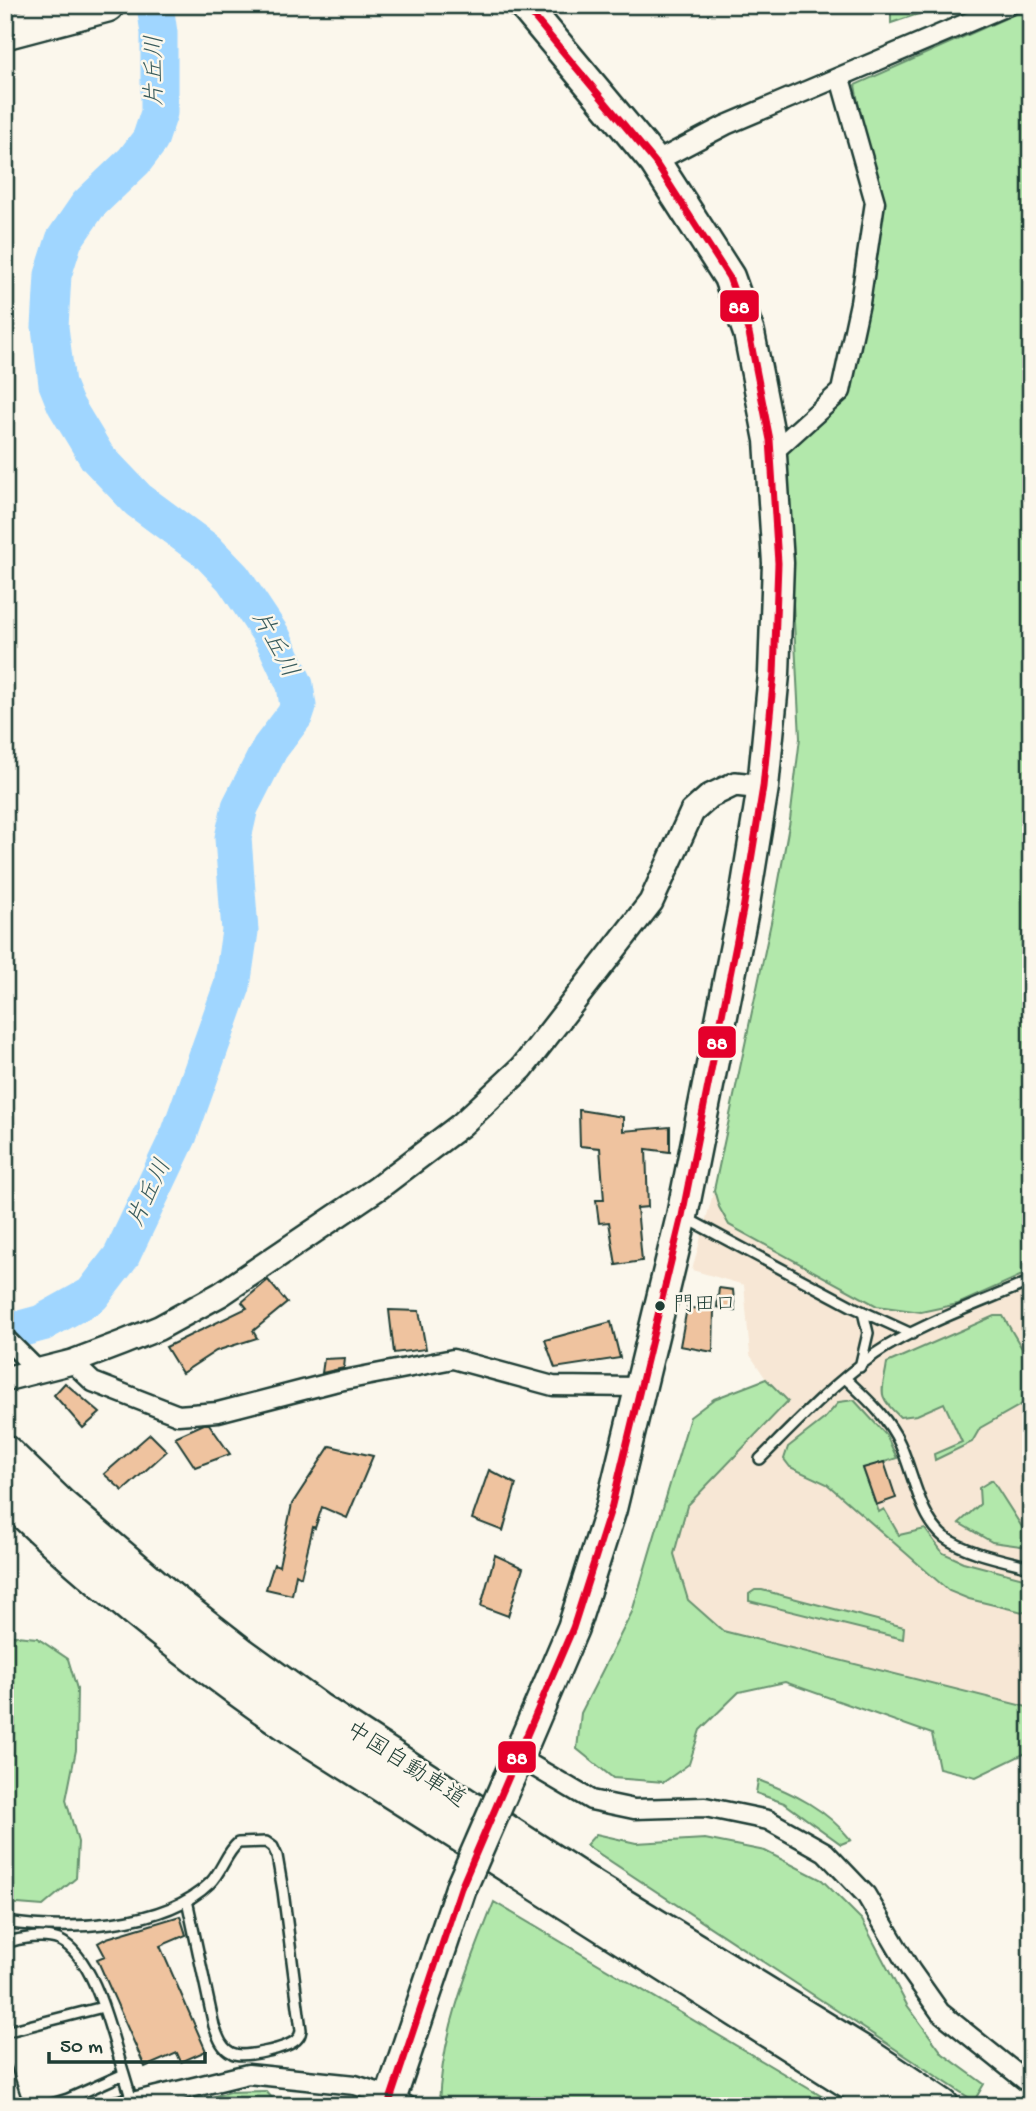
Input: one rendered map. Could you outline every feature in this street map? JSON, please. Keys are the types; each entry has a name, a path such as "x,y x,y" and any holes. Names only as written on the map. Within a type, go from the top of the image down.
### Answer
{"highway":[{"path":"5,32 58,14 107,5"},
{"path":"395,2103 461,1888 573,1628 611,1508 682,1216 743,910 763,787 774,674 778,563 770,440 749,333 729,277 655,162 524,5"},
{"name":"中国自動車道","path":"5,1452 60,1505 169,1598 317,1709 592,1887 866,2055 942,2106"},
{"name":"中国自動車道","path":"5,1494 86,1569 219,1677 290,1726 888,2106"}],"street":[{"path":"655,162 726,125 1009,5"},
{"path":"771,454 841,391 860,303 874,202 841,78"},
{"path":"5,1379 72,1362 159,1328 221,1294 367,1196 461,1125 522,1068 651,902 692,812 710,796 735,784 763,787"},
{"path":"5,1338 38,1371"},
{"path":"72,1362 93,1382 178,1415 218,1412 334,1382 453,1359 553,1387 639,1387"},
{"path":"514,1768 591,1800 634,1809 705,1807 768,1820 825,1852 866,1895 911,1971 940,2012 1031,2085"},
{"path":"124,2104 248,2074 355,2085 395,2103"}],"lane":[{"path":"682,1216 863,1312 912,1334"},
{"path":"760,1459 845,1378 877,1353 912,1334 1031,1281"},
{"path":"860,1367 869,1333 863,1312"},
{"path":"845,1378 884,1416 900,1443 930,1523 945,1538 978,1553 1031,1567"},
{"path":"5,1922 89,1925 140,1918 187,1900 211,1882 238,1843 266,1842 273,1847 279,1867 301,2030 299,2038 261,2053 236,2055 228,2052 220,2042 214,2026 187,1900"},
{"path":"5,1942 26,1937 59,1940 85,1962 103,2007 124,2074 124,2104"},
{"path":"5,2032 103,2007"},
{"path":"5,2067 18,2106"},
{"path":"45,2106 68,2099 124,2074"}],"shaded area":[{"path":"1031,7 1031,1708 723,1631 688,1600 674,1554 687,1506 788,1401 766,1379 750,1355 744,1285 692,1270 714,1190 773,913 790,820 800,738 785,448 842,401 854,379 880,228 855,85"}],"green space":[{"path":"891,5 945,5 891,23"},
{"path":"1031,7 1031,764 1025,840 1031,930 1031,1271 958,1304 921,1312 877,1306 729,1225 719,1207 714,1190 773,913 790,820 800,738 785,448 842,401 854,379 880,228 855,85"},
{"path":"994,1316 1003,1316 1031,1364 1031,1399 980,1428 972,1442 935,1460 934,1454 962,1442 944,1403 917,1415 900,1417 884,1397 887,1363"},
{"path":"766,1379 788,1401 687,1506 674,1554 688,1600 723,1631 1031,1708 1031,1753 1028,1752 976,1777 939,1768 932,1734 785,1682 739,1692 700,1730 689,1764 664,1782 613,1778 577,1749 581,1713 632,1612 690,1417 714,1399"},
{"path":"854,1400 886,1435 897,1458 863,1469 879,1512 884,1509 899,1535 925,1529 943,1553 963,1562 1031,1580 1031,1614 969,1599 949,1591 827,1484 790,1467 784,1459 788,1447 824,1419 839,1402"},
{"path":"992,1480 1031,1545 1027,1547 992,1542 959,1523 980,1504 979,1488"},
{"path":"755,1590 904,1627 903,1639 749,1601 749,1594"},
{"path":"5,1635 37,1638 68,1659 77,1689 76,1750 66,1800 78,1842 76,1878 43,1906 5,1903"},
{"path":"758,1780 809,1803 831,1819 851,1840 841,1844 784,1803 756,1793"},
{"path":"596,1834 636,1843 705,1839 765,1851 822,1880 862,1920 907,2005 943,2054 984,2084 974,2101 586,1845"},
{"path":"494,1902 838,2106 439,2106 450,2027"},
{"path":"266,2091 279,2106 181,2106 229,2092"}],"building":[{"path":"579,1110 623,1117 623,1131 670,1127 670,1152 646,1149 648,1207 637,1208 642,1261 616,1265 609,1222 599,1223 596,1200 604,1200 600,1148 580,1146"},
{"path":"268,1280 287,1303 253,1331 257,1338 216,1351 182,1373 166,1347 247,1308 242,1302"},
{"path":"719,1288 733,1290 735,1311 717,1307"},
{"path":"687,1308 714,1309 713,1352 680,1346"},
{"path":"389,1310 419,1311 426,1349 394,1353"},
{"path":"611,1322 620,1358 555,1368 545,1340"},
{"path":"345,1358 344,1368 322,1373 324,1359"},
{"path":"65,1383 100,1413 83,1428 54,1395"},
{"path":"209,1424 230,1454 195,1467 175,1437"},
{"path":"150,1434 167,1451 123,1491 104,1474"},
{"path":"330,1446 373,1456 347,1518 322,1507 315,1528 313,1527 301,1577 296,1574 292,1595 266,1589 274,1564 279,1566 292,1504"},
{"path":"884,1462 896,1498 876,1505 863,1468"},
{"path":"489,1470 516,1484 503,1531 472,1519"},
{"path":"495,1555 523,1568 508,1616 481,1606"},
{"path":"180,1916 186,1935 160,1946 206,2051 181,2062 177,2053 145,2067 97,1959 105,1956 98,1943"}],"waterway":[{"name":"片丘川","path":"5,1333 42,1323 92,1295 121,1257 179,1135 232,986 240,931 233,838 240,807 270,748 295,715 298,706 295,685 273,638 233,578 207,551 138,500 97,457 65,404 57,384 50,327 53,275 64,240 88,205 134,161 150,140 159,113 159,33 155,5"}],"transit line":[{"name":"88","path":"388,2106 461,1888 573,1628 611,1509 682,1216 743,910 763,787 774,674 778,563 770,440 749,333 729,277 655,162 524,5"}],"place":[{"name":"門田口","path":"660,1306"}]}
